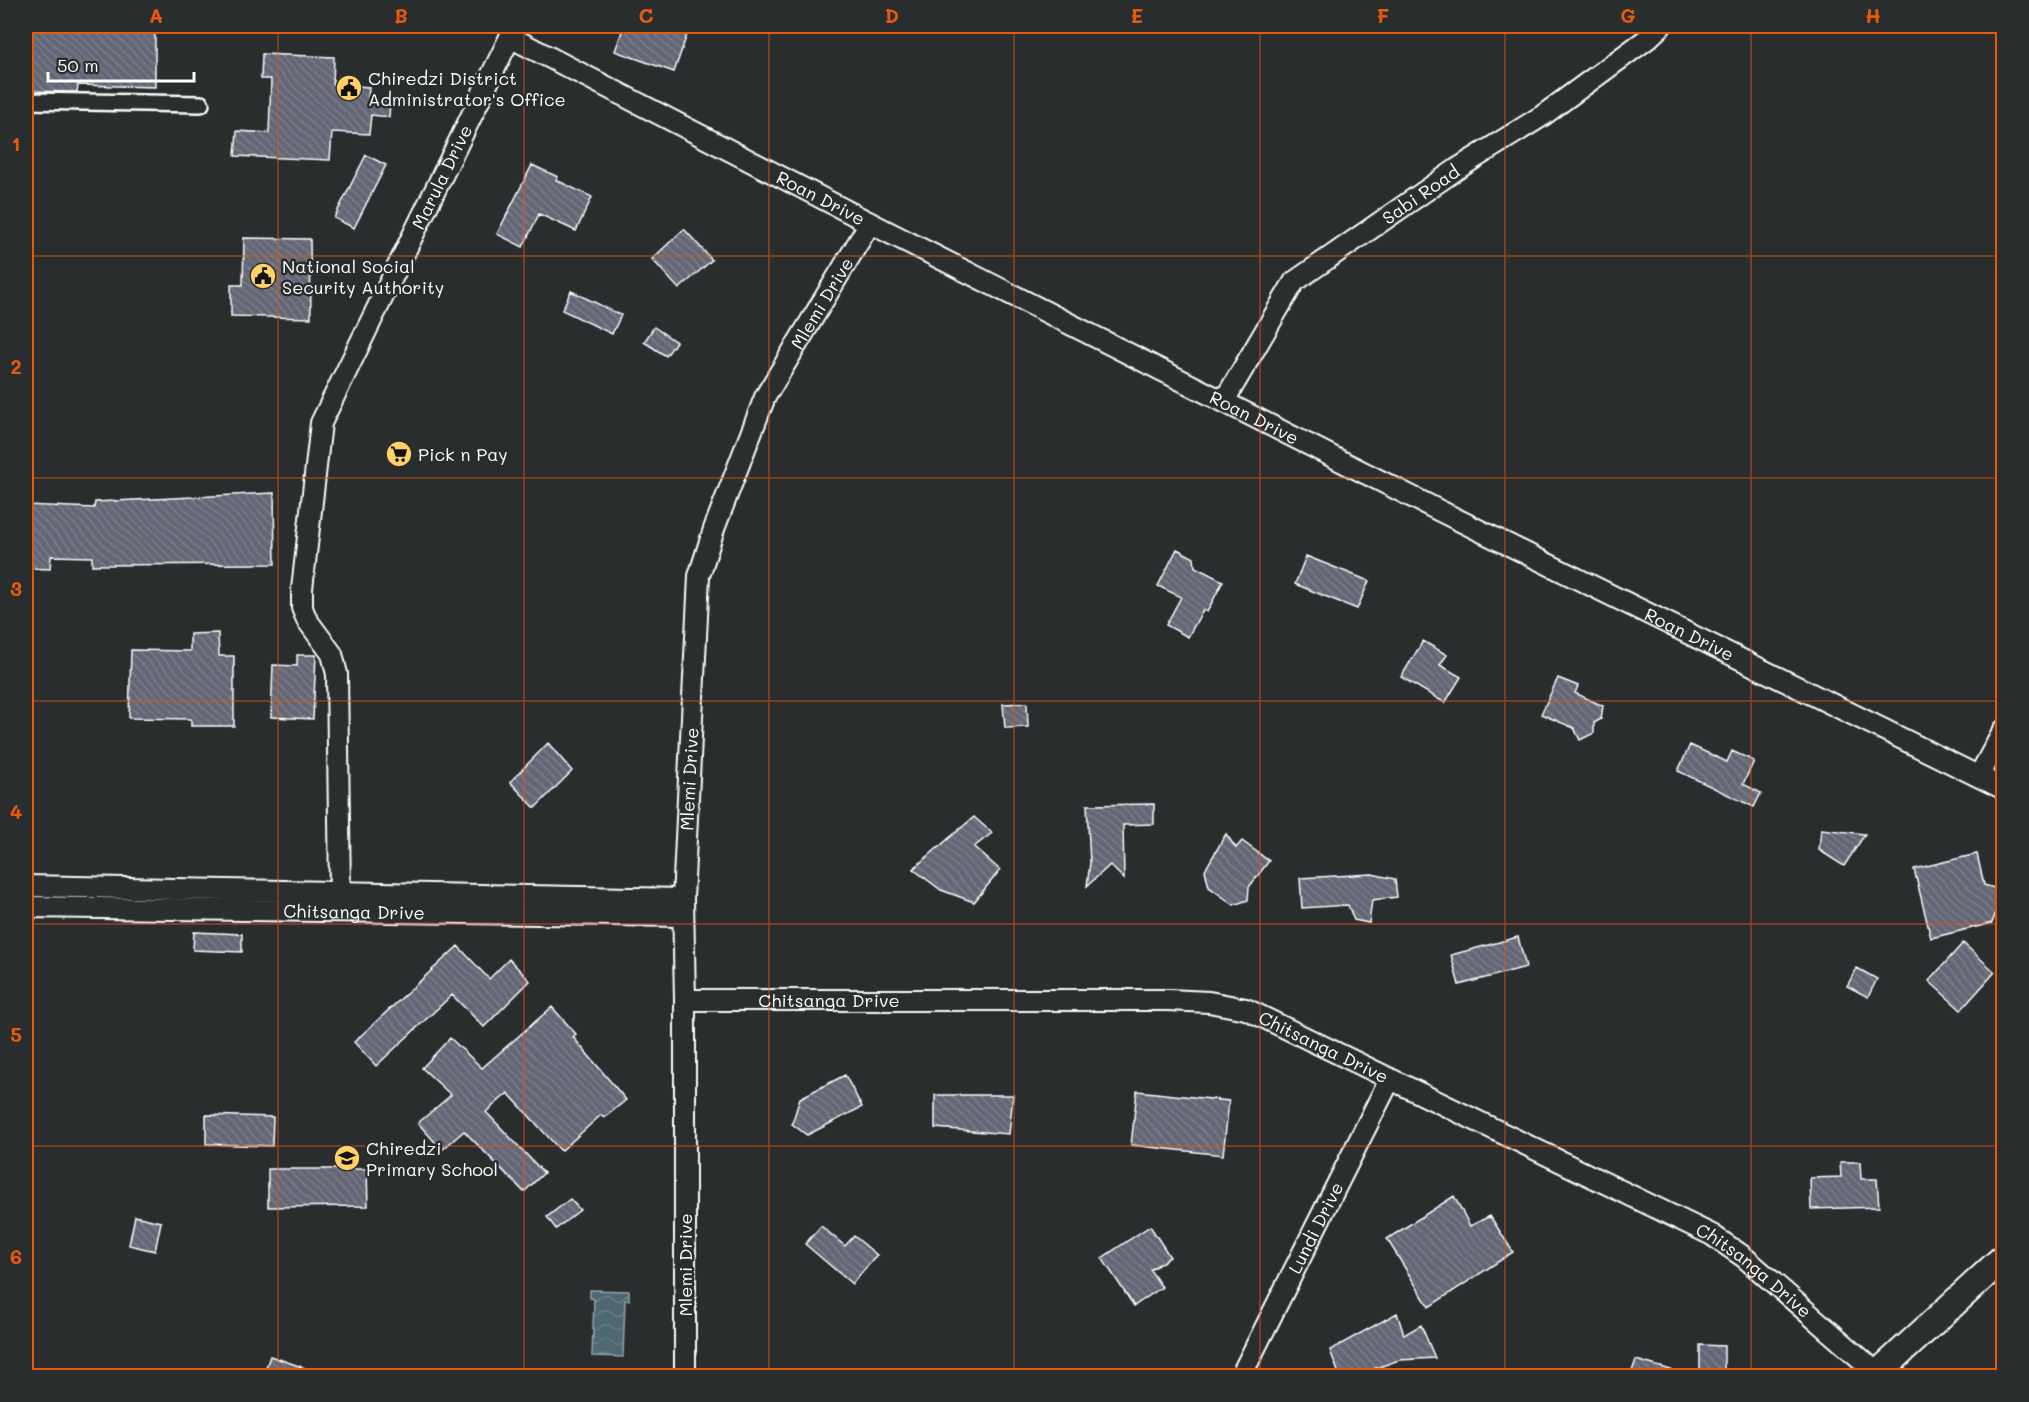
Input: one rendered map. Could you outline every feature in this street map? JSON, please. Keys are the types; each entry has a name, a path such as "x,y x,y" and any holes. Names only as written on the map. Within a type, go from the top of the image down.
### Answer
{"street":[{"name":"Sabi Road","path":"1224,401 1294,282 1457,169 1542,116 1647,39 1661,26"},
{"name":"Roan Drive","path":"513,31 870,223 1436,509 2004,789"},
{"name":"Marula Drive","path":"339,892 337,675 332,654 307,620 302,608 302,589 321,423 513,31"},
{"path":"26,101 201,104"},
{"name":"Mlemi Drive","path":"685,1377 686,1000 683,907 699,576 714,529 765,397 870,223"},
{"path":"1979,776 2004,730"},
{"path":"26,886 339,892 683,907"},
{"name":"Chitsanga Drive","path":"26,907 683,907"},
{"name":"Chitsanga Drive","path":"686,1000 1168,1000 1209,1002 1246,1009 1712,1235 1744,1257 1876,1375"},
{"name":"Lundi Drive","path":"1241,1377 1390,1079"},
{"path":"1876,1375 2004,1257"}],"water":[{"path":"590,1290 629,1291 629,1300 625,1300 623,1357 592,1356 594,1299 590,1298"}],"building":[{"path":"26,26 75,26 81,31 155,33 155,87 78,85 77,92 26,91"},
{"path":"624,26 690,26 674,72 615,51"},
{"path":"262,54 334,57 333,84 369,87 368,100 390,102 389,117 371,115 369,134 332,132 330,160 235,156 237,131 269,133 271,79 261,79"},
{"path":"366,155 386,165 354,228 334,218"},
{"path":"532,165 558,177 556,180 592,197 576,231 539,214 523,247 497,234"},
{"path":"684,229 712,260 679,289 652,259"},
{"path":"244,238 310,239 311,318 231,316 231,285 243,285"},
{"path":"571,291 621,315 612,334 562,310"},
{"path":"654,327 676,342 666,356 644,342"},
{"path":"274,493 275,564 92,565 92,557 51,556 50,569 26,568 26,505 94,508 95,502"},
{"path":"1177,549 1194,558 1195,567 1223,581 1207,612 1203,610 1188,637 1166,625 1181,597 1158,586"},
{"path":"1306,556 1369,581 1357,609 1295,584"},
{"path":"218,633 219,656 234,656 234,726 191,726 191,719 129,718 131,650 190,651 190,634"},
{"path":"1423,641 1447,655 1440,665 1461,677 1445,703 1401,677"},
{"path":"297,655 316,655 313,719 271,717 273,665 297,666"},
{"path":"1558,678 1578,686 1575,693 1603,706 1601,719 1594,723 1594,733 1580,740 1574,728 1541,714"},
{"path":"1027,703 1028,727 1005,728 1003,704"},
{"path":"548,743 572,771 535,808 510,782"},
{"path":"1690,745 1727,762 1732,751 1754,761 1743,784 1761,793 1754,807 1678,771"},
{"path":"1154,804 1154,824 1123,825 1124,879 1110,865 1087,886 1090,863 1087,805"},
{"path":"974,817 992,833 974,847 1000,870 974,902 941,890 913,869"},
{"path":"1821,829 1865,834 1844,866 1819,850"},
{"path":"1226,834 1236,848 1242,841 1269,861 1249,887 1248,900 1234,905 1209,887 1205,870"},
{"path":"1977,854 1984,885 2004,891 1992,923 1931,938 1914,869"},
{"path":"1372,874 1395,879 1397,897 1372,900 1369,923 1354,920 1348,905 1302,908 1300,878"},
{"path":"194,932 242,934 242,952 193,950"},
{"path":"1518,937 1526,967 1459,985 1451,955"},
{"path":"1963,943 1995,972 1961,1010 1929,981"},
{"path":"458,946 489,979 509,959 530,981 484,1027 452,995 376,1066 354,1042"},
{"path":"1857,968 1877,979 1868,997 1847,986"},
{"path":"552,1007 576,1034 573,1037 626,1100 604,1118 601,1115 561,1151 508,1093 486,1112 544,1173 524,1192 464,1131 442,1150 418,1123 451,1095 422,1068 450,1038 482,1068"},
{"path":"845,1075 862,1107 807,1135 792,1124 800,1098"},
{"path":"1137,1091 1229,1101 1223,1155 1131,1145"},
{"path":"935,1095 1013,1095 1009,1134 935,1128"},
{"path":"206,1115 273,1117 272,1146 206,1144"},
{"path":"1840,1162 1860,1162 1861,1179 1877,1179 1879,1207 1811,1209 1810,1178 1841,1177"},
{"path":"268,1169 367,1169 368,1206 268,1207"},
{"path":"1454,1196 1470,1226 1490,1216 1513,1252 1429,1307 1387,1239"},
{"path":"570,1199 580,1210 556,1229 547,1217"},
{"path":"135,1216 161,1222 155,1251 129,1245"},
{"path":"821,1226 845,1246 854,1236 877,1255 852,1284 805,1244"},
{"path":"1150,1226 1170,1257 1150,1270 1162,1287 1134,1306 1102,1258"},
{"path":"1397,1313 1404,1335 1421,1325 1435,1358 1399,1360 1351,1377 1340,1377 1330,1350"},
{"path":"1700,1345 1724,1346 1724,1377 1700,1377"},
{"path":"270,1356 322,1374 322,1377 263,1377"},
{"path":"1636,1360 1678,1372 1677,1377 1630,1377"}],"place":[{"name":"Chiredzi District Administrator's Office","path":"349,88"},
{"name":"National Social Security Authority","path":"263,276"},
{"name":"Pick n Pay","path":"399,454"},
{"name":"Chiredzi Primary School","path":"347,1158"}]}
